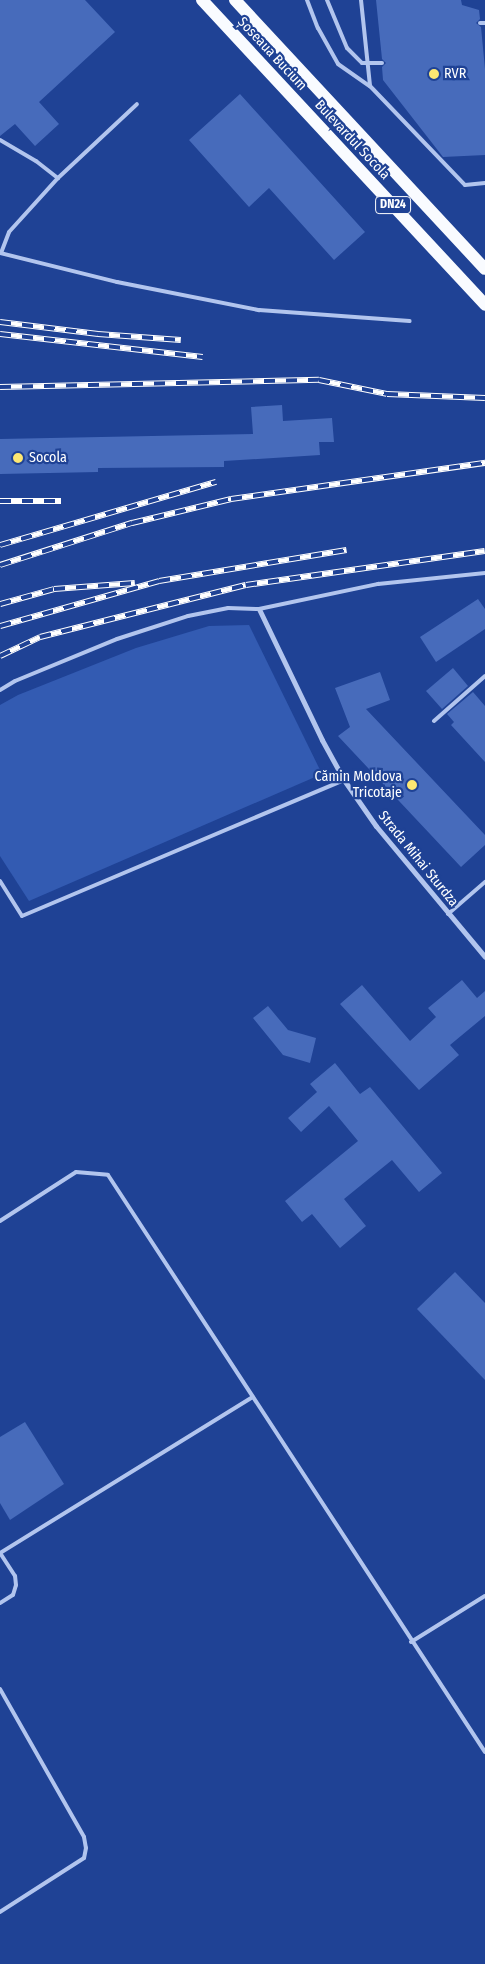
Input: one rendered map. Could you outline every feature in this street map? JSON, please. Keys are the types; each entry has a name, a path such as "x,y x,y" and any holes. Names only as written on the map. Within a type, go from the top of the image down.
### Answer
{"main road":[{"name":"Șoseaua Bucium","path":"202,0 300,106"},
{"name":"Șoseaua Bucium","path":"235,0 318,88"},
{"name":"Bulevardul Socola","path":"318,88 485,269"},
{"name":"Bulevardul Socola","path":"300,106 485,304"}],"street":[{"name":"Strada Mihai Sturdza","path":"259,610 322,740 344,780 376,826 485,957"}],"lane":[{"path":"307,0 318,28 338,64 370,86 465,184 485,183"},
{"path":"328,0 347,48 362,63 382,63"},
{"path":"361,0 370,86"},
{"path":"137,104 58,178 9,232 0,253 117,282 259,310 410,321"},
{"path":"0,140 36,161 58,178"},
{"path":"0,690 15,681 117,639 188,616 228,608 259,610 378,584 485,573"},
{"path":"434,721 485,676"},
{"path":"0,881 22,916 344,780"},
{"path":"448,914 485,882"},
{"path":"0,1221 76,1172 108,1175 411,1642 485,1752"},
{"path":"0,1603 13,1595 16,1585 15,1576 0,1553 253,1397"},
{"path":"411,1642 485,1596"},
{"path":"0,1689 84,1837 86,1848 84,1858 0,1912"}],"shaded area":[{"path":"249,625 322,774 29,901 0,856 0,705 18,695 136,648 209,626"}],"building":[{"path":"0,0 85,0 115,32 39,102 59,124 35,146 15,124 0,136"},
{"name":"RVR","path":"376,0 461,0 462,5 479,10 480,19 476,23 481,27 485,69 485,155 443,157 383,80 382,67 386,63 382,59"},
{"path":"240,94 365,232 334,260 269,188 249,207 189,140"},
{"path":"282,405 283,421 332,418 334,442 319,442 320,455 224,461 224,467 98,468 98,472 0,474 0,439 253,434 251,407"},
{"path":"478,599 485,609 485,629 436,662 420,637"},
{"path":"453,668 468,686 442,709 426,691"},
{"name":"Cămin Moldova Tricotaje","path":"380,672 390,700 366,709 485,835 485,845 461,867 338,736 350,727 335,688"},
{"path":"473,692 485,706 485,762 451,725 454,722 447,714"},
{"path":"462,980 477,998 485,991 485,1016 450,1045 459,1055 419,1090 340,1004 362,985 410,1041 436,1017 428,1008"},
{"path":"268,1006 288,1030 316,1038 310,1063 283,1055 253,1018"},
{"path":"335,1063 360,1094 370,1087 442,1173 419,1192 392,1160 344,1199 366,1226 340,1248 312,1214 302,1222 285,1201 358,1141 329,1106 301,1132 288,1118 317,1092 310,1084"},
{"path":"455,1272 485,1303 485,1380 417,1309"},
{"path":"25,1422 64,1484 10,1520 0,1503 0,1437"}],"railway":[{"path":"0,322 98,334 181,340"},
{"path":"0,334 203,357"},
{"path":"0,387 319,380 387,394 485,398"},
{"path":"0,565 132,523 231,499 485,463"},
{"path":"0,545 216,482"},
{"path":"0,501 61,501"},
{"path":"0,626 159,581 346,550"},
{"path":"0,656 40,637 246,585 485,551"},
{"path":"0,604 54,589 135,583"}],"place":[{"name":"RVR","path":"434,74"},
{"name":"Socola","path":"18,458"},
{"name":"Cămin Moldova Tricotaje","path":"412,785"}]}
